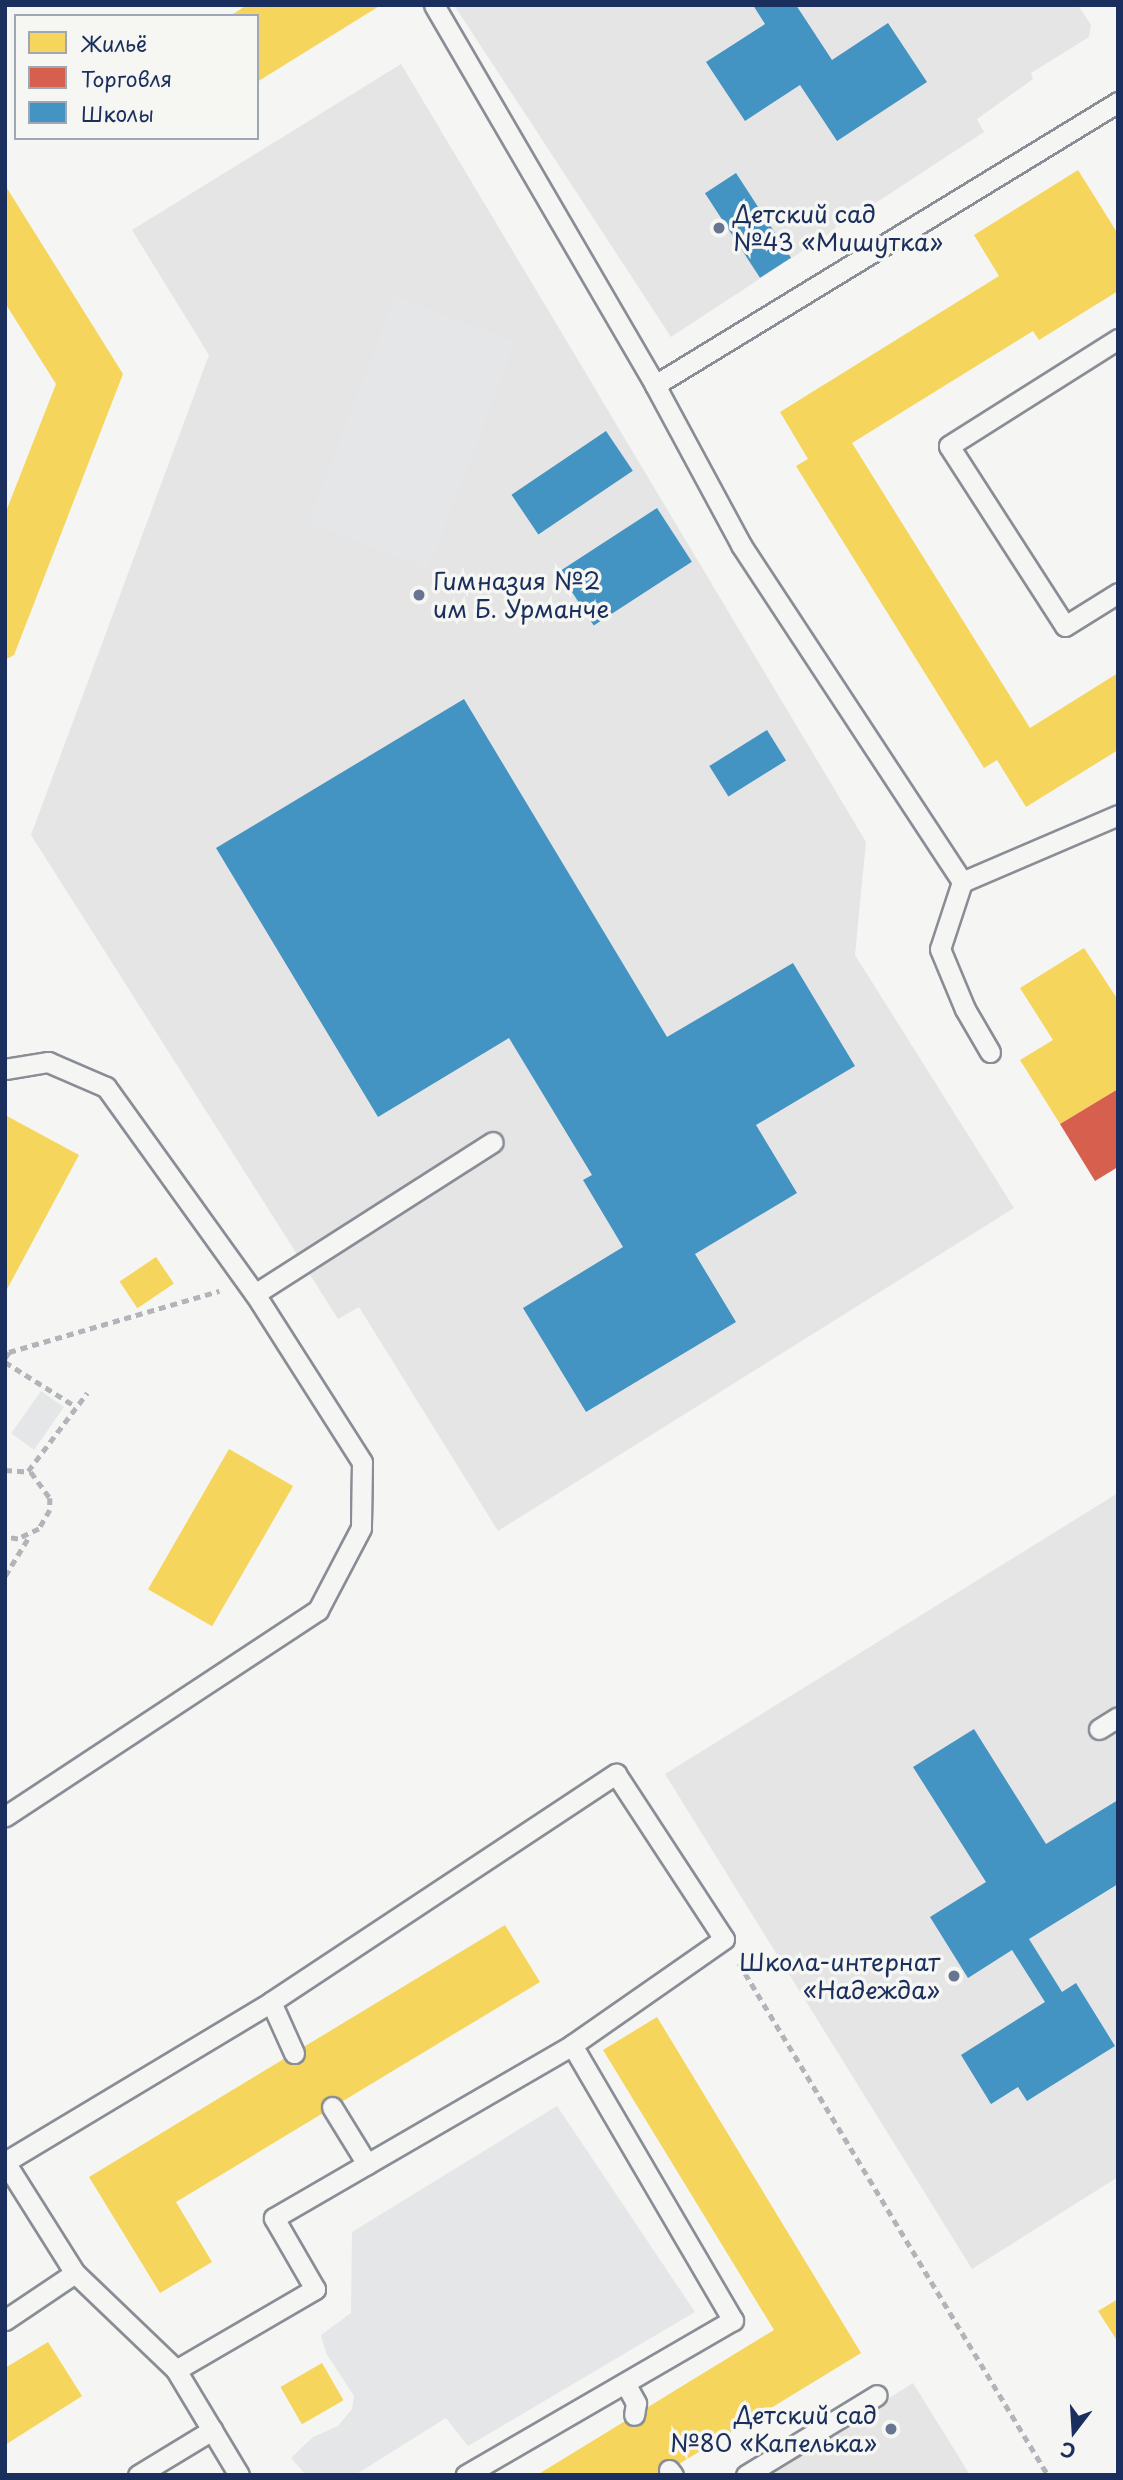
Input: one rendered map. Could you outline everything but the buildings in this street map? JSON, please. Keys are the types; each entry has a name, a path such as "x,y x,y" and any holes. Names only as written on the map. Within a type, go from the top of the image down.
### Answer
{"lane":[{"path":"434,5 654,385 741,545 962,882"},
{"path":"654,385 1118,102"},
{"path":"1118,339 949,446 1065,626 1118,593"},
{"path":"990,1052 965,1009 940,949 962,882 1118,815"},
{"path":"5,1069 48,1062 106,1087 251,1288 362,1462 361,1528 318,1610 5,1815"},
{"path":"251,1288 493,1142"},
{"path":"1099,1729 1118,1717"},
{"path":"176,2370 315,2288 274,2218 572,2045 724,1939 616,1774 271,2002 5,2162 75,2273 176,2370 239,2475"},
{"path":"271,2002 294,2053"},
{"path":"466,2475 733,2320 572,2045"},
{"path":"332,2107 367,2164"},
{"path":"5,2320 75,2273"},
{"path":"625,2383 636,2403 634,2415"},
{"path":"746,2475 877,2395"},
{"path":"138,2475 212,2430"}],"path":[{"path":"75,1406 5,1360 9,1352 251,1288"},
{"path":"28,1471 87,1393"},
{"path":"5,1471 28,1471 40,1479 50,1499 46,1520 30,1535 5,1576"},
{"path":"5,1537 30,1535"},
{"path":"724,1939 1048,2475"}],"shaded area":[{"name":"Детский сад №43 «Мишутка»","path":"454,5 1078,5 1091,25 1089,37 1031,73 1033,79 977,119 984,132 671,337"},
{"name":"Гимназия №2 им Б. Урманче","path":"401,64 866,842 855,955 1014,1208 498,1531 359,1307 338,1319 31,835 209,355 132,230"},
{"path":"395,296 515,342 428,569 308,523"},
{"path":"41,1391 64,1407 34,1450 11,1434"},
{"name":"Школа-интернат «Надежда»","path":"1118,1493 1118,2177 972,2269 665,1774"},
{"path":"557,2106 695,2312 468,2446 446,2418 355,2475 306,2475 291,2458 313,2437 338,2426 352,2409 354,2396 326,2353 321,2335 351,2313 352,2232"},
{"name":"Детский сад №80 «Капелька»","path":"913,2383 970,2475 767,2475"}],"place":[{"name":"Детский сад №43 «Мишутка»","path":"719,228"},
{"name":"Гимназия №2 им Б. Урманче","path":"419,595"},
{"name":"Школа-интернат «Надежда»","path":"954,1976"},
{"name":"Детский сад №80 «Капелька»","path":"891,2429"}]}
